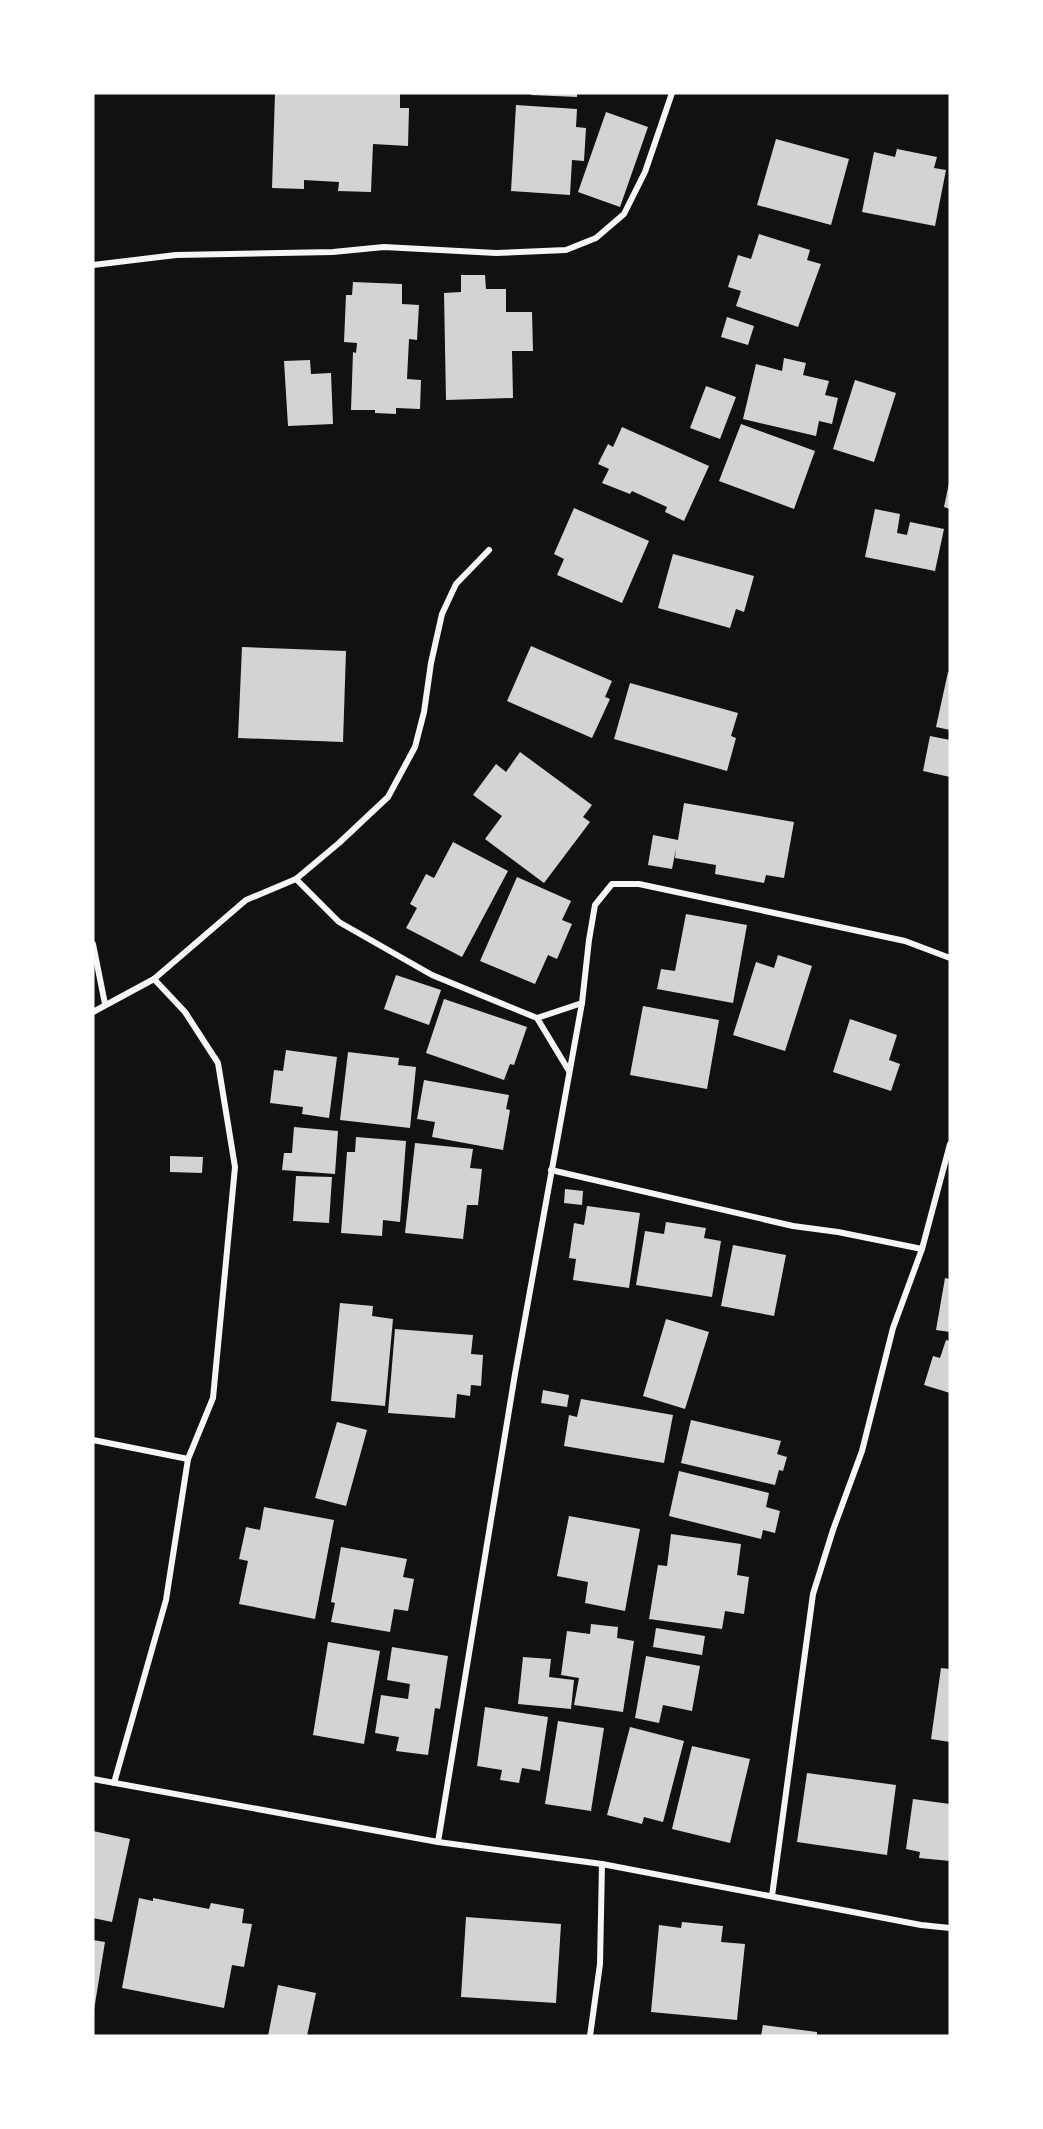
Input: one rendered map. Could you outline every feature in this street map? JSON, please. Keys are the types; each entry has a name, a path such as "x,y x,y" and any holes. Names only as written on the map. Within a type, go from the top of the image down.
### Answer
{"street":[{"path":"93,265 176,255 333,252 384,247 496,253 566,250 596,238 624,214 645,172 672,93"},
{"path":"93,1012 154,979 246,900 296,879 388,797 415,747 424,712 431,663 442,614 456,584 489,550"},
{"path":"296,879 339,922 432,975 537,1018 569,1072"},
{"path":"438,1842 551,1170 582,1003 595,905 612,884 639,884 906,941 950,958"},
{"path":"93,944 105,1004"},
{"path":"114,1783 166,1600 188,1459 213,1398 235,1167 218,1063 185,1012 154,979"},
{"path":"537,1018 582,1003"},
{"path":"772,1896 813,1594 833,1530 862,1451 893,1328 922,1249 950,1144"},
{"path":"551,1170 793,1226 838,1232 922,1249"},
{"path":"93,1440 188,1459"},
{"path":"93,1779 438,1842 602,1863 921,1925 950,1928"},
{"path":"590,2036 600,1964 602,1863"}],"building":[{"path":"275,93 400,93 400,108 409,108 408,146 373,144 371,192 338,191 339,182 304,180 304,189 272,188"},
{"path":"531,93 577,93 577,97 531,95"},
{"path":"516,105 577,109 576,127 586,128 584,161 572,160 570,195 511,191"},
{"path":"606,112 648,127 620,207 578,192"},
{"path":"776,139 849,159 831,225 757,205"},
{"path":"897,149 937,157 934,168 946,170 935,226 862,212 874,152 895,157"},
{"path":"759,234 810,250 807,260 821,264 798,327 736,306 741,291 728,287 738,255 751,259"},
{"path":"461,275 485,275 486,289 506,289 506,312 532,312 533,351 512,351 513,398 446,400 444,293 461,292"},
{"path":"353,282 402,284 402,304 419,305 417,340 409,339 407,379 421,380 420,409 396,408 396,414 375,413 375,410 351,410 353,352 356,353 357,343 344,342 346,295 352,295"},
{"path":"727,317 754,326 748,345 721,337"},
{"path":"784,358 806,363 803,375 829,381 825,395 838,398 832,424 819,421 816,436 743,419 756,364 782,371"},
{"path":"310,360 311,374 331,373 333,424 288,426 284,361"},
{"path":"855,380 896,393 874,462 833,449"},
{"path":"706,386 736,397 720,439 690,428"},
{"path":"741,424 815,451 794,509 719,481"},
{"path":"622,427 709,466 684,521 665,512 667,507 632,491 630,494 602,483 609,469 598,464 608,444 613,447"},
{"path":"950,483 950,509 944,507"},
{"path":"574,508 649,541 622,603 557,575 564,559 554,554"},
{"path":"875,509 900,514 897,533 907,535 910,522 944,529 935,571 865,557"},
{"path":"673,554 754,576 744,612 736,609 730,628 658,608"},
{"path":"531,646 612,681 605,697 610,699 592,738 507,701"},
{"path":"242,647 346,651 343,742 238,738"},
{"path":"948,672 950,673 950,730 936,727"},
{"path":"630,683 738,713 731,736 736,738 727,771 614,739"},
{"path":"930,736 950,740 950,777 923,771"},
{"path":"520,752 592,805 583,817 590,822 544,883 485,839 502,816 473,795 496,764 506,772"},
{"path":"684,803 794,822 784,878 766,875 764,883 715,874 716,865 675,858 676,849 672,869 648,865 653,835 678,840"},
{"path":"453,842 508,871 462,957 406,928 417,908 410,904 426,874 434,878"},
{"path":"517,877 571,901 562,920 572,924 557,959 548,955 535,984 480,961"},
{"path":"686,914 747,925 733,1003 657,989 661,969 675,971"},
{"path":"778,955 812,966 785,1051 733,1035 756,962 774,968"},
{"path":"396,975 441,990 429,1025 384,1009"},
{"path":"444,999 527,1027 514,1065 510,1064 504,1080 426,1053"},
{"path":"643,1006 719,1020 707,1089 630,1075"},
{"path":"850,1019 897,1035 889,1060 900,1064 891,1091 833,1072"},
{"path":"286,1050 337,1057 329,1118 302,1114 303,1107 270,1103 274,1070 283,1071"},
{"path":"348,1052 399,1058 398,1065 416,1067 410,1128 340,1120"},
{"path":"424,1080 509,1095 506,1109 510,1110 503,1150 432,1137 435,1122 417,1119"},
{"path":"294,1127 338,1131 335,1174 282,1170 284,1153 292,1153"},
{"path":"356,1137 406,1141 400,1222 383,1220 382,1236 341,1233 347,1152 355,1152"},
{"path":"415,1143 473,1149 470,1168 482,1169 478,1205 467,1205 463,1239 405,1233"},
{"path":"170,1156 203,1157 202,1173 170,1172"},
{"path":"296,1176 332,1177 329,1223 293,1221"},
{"path":"565,1189 583,1191 582,1205 564,1203"},
{"path":"587,1206 640,1213 629,1288 573,1280 576,1259 569,1258 574,1223 584,1225"},
{"path":"666,1222 706,1228 704,1238 721,1241 712,1297 636,1285 645,1231 664,1234"},
{"path":"733,1245 786,1255 774,1316 721,1306"},
{"path":"945,1278 950,1279 950,1332 936,1330"},
{"path":"340,1303 373,1306 372,1316 393,1319 385,1406 331,1401"},
{"path":"666,1319 709,1332 685,1409 643,1396"},
{"path":"395,1329 473,1335 471,1354 483,1355 481,1386 471,1385 470,1396 457,1394 455,1418 388,1413"},
{"path":"946,1340 950,1341 950,1393 924,1385 933,1356 940,1358"},
{"path":"543,1390 569,1395 567,1407 541,1403"},
{"path":"581,1399 673,1415 664,1463 564,1446 569,1415 577,1417"},
{"path":"691,1420 781,1441 777,1454 787,1457 783,1471 779,1470 775,1485 681,1463"},
{"path":"337,1422 367,1430 346,1506 315,1498"},
{"path":"679,1471 769,1493 766,1507 780,1511 775,1533 763,1530 761,1539 669,1516"},
{"path":"264,1507 334,1520 315,1619 239,1604 248,1561 239,1559 246,1527 260,1530"},
{"path":"569,1516 640,1529 625,1611 585,1603 588,1582 557,1576"},
{"path":"671,1534 741,1544 737,1575 749,1577 744,1614 725,1611 722,1629 649,1619 658,1565 667,1566"},
{"path":"341,1547 407,1559 403,1577 414,1579 408,1611 394,1609 390,1632 331,1622 335,1603 331,1602"},
{"path":"591,1624 618,1627 617,1638 634,1641 623,1712 574,1705 579,1678 561,1675 567,1631 590,1634"},
{"path":"656,1628 705,1636 702,1655 653,1647"},
{"path":"328,1642 380,1651 364,1744 313,1735"},
{"path":"392,1647 448,1656 440,1709 435,1708 428,1755 396,1751 399,1737 375,1733 381,1695 408,1699 410,1684 387,1680"},
{"path":"646,1656 700,1666 692,1711 663,1705 659,1723 635,1718"},
{"path":"523,1657 551,1659 549,1677 574,1680 571,1709 518,1704"},
{"path":"941,1668 950,1669 950,1742 931,1739"},
{"path":"485,1707 548,1717 540,1771 522,1768 519,1783 500,1780 502,1770 477,1766"},
{"path":"558,1721 604,1728 591,1811 545,1804"},
{"path":"630,1727 684,1741 663,1822 644,1817 642,1824 607,1815"},
{"path":"692,1746 750,1759 730,1843 672,1829"},
{"path":"807,1773 896,1785 887,1855 797,1842"},
{"path":"913,1799 950,1804 950,1861 919,1858 920,1852 906,1849"},
{"path":"93,1831 130,1839 112,1922 93,1918"},
{"path":"139,1898 153,1901 153,1898 209,1909 211,1903 244,1909 242,1923 252,1924 244,1967 232,1965 224,2008 122,1988"},
{"path":"466,1917 561,1924 556,2003 461,1997"},
{"path":"682,1922 723,1926 721,1942 745,1944 737,2020 651,2012 659,1925 681,1928"},
{"path":"93,1940 105,1942 94,2010 93,2010"},
{"path":"278,1985 316,1993 307,2036 268,2036"},
{"path":"763,2025 817,2032 817,2036 761,2036"}]}
